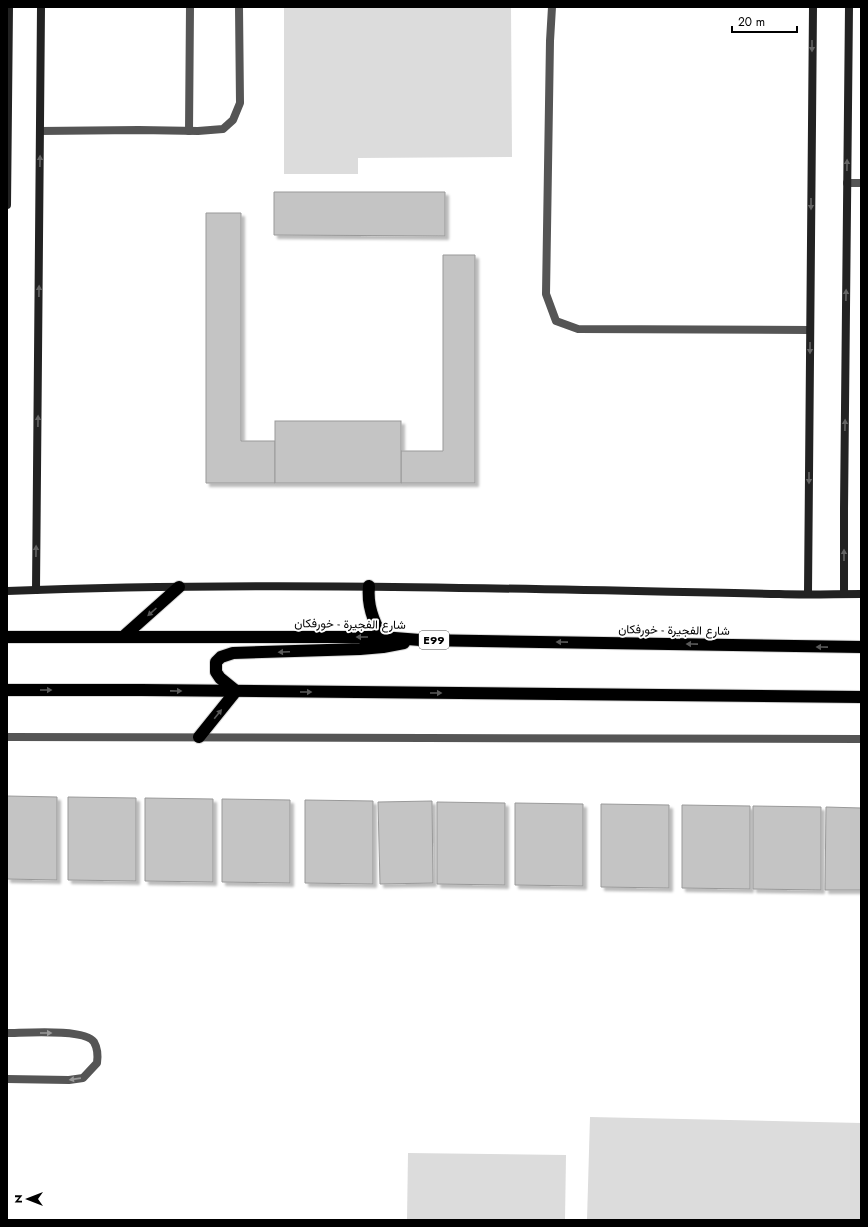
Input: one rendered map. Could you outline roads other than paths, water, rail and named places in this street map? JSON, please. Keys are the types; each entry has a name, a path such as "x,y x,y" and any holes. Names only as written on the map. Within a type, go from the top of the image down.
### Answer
{"highway":[{"path":"369,586 368,596 370,610 382,637"},
{"path":"124,636 179,587"},
{"name":"شارع الفجيرة - خورفكان","path":"7,637 382,637 420,640 861,647"},
{"path":"236,692 220,678 216,672 216,662 221,657 233,653 383,647 420,640"},
{"path":"7,690 861,697"},
{"path":"199,737 236,692"}],"street":[{"path":"7,205 9,7"},
{"path":"36,590 42,7"},
{"path":"189,131 190,7"},
{"path":"40,131 189,131 223,129 233,120 240,103 239,7"},
{"path":"552,7 550,41 546,294 556,321 578,329 810,330"},
{"path":"808,594 813,7"},
{"path":"844,594 849,7"},
{"path":"847,183 861,183"},
{"path":"7,591 179,587 369,586 776,594 861,594"},
{"path":"7,737 861,739"},
{"path":"7,1033 71,1033 84,1035 94,1041 98,1053 97,1063 83,1078 69,1080 7,1080"}]}
